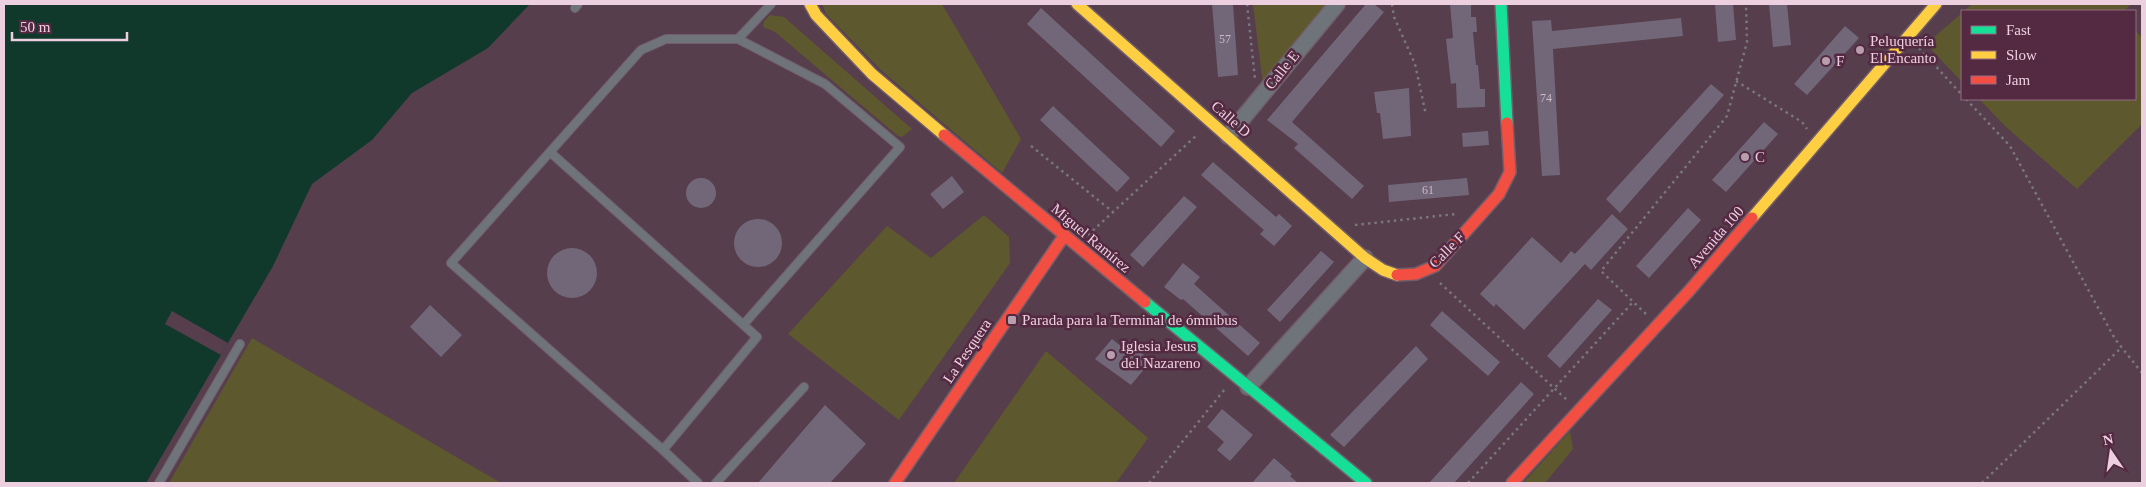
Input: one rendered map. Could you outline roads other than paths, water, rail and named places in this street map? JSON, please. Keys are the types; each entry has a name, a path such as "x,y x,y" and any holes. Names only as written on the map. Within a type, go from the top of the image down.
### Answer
{"street":[{"name":"Miguel Ramírez","path":"810,4 816,15 872,74 1076,246 1366,483"},
{"name":"Calle D","path":"1076,4 1365,258"},
{"name":"Calle E","path":"1228,136 1337,4"},
{"name":"Calle F","path":"1365,258 1391,274 1413,276 1426,271 1435,266 1499,194 1510,172 1501,4"},
{"name":"Avenida 100","path":"1512,483 1658,325 1818,141 1932,5"},
{"name":"La Pesquera","path":"895,483 1064,236"},
{"path":"1248,387 1365,258"}],"lane":[{"path":"738,39 771,4"},
{"path":"698,483 451,263 641,50 666,39 738,39 825,84 900,146 744,324"},
{"path":"550,152 757,337 663,450"},
{"path":"159,483 240,344"},
{"path":"716,483 804,387"}],"place":[{"name":"Peluquería El Encanto","path":"1860,50"},
{"name":"F","path":"1826,61"},
{"name":"C","path":"1745,157"},
{"name":"Parada para la Terminal de ómnibus","path":"1012,320"},
{"name":"Iglesia Jesus del Nazareno","path":"1111,355"}]}
